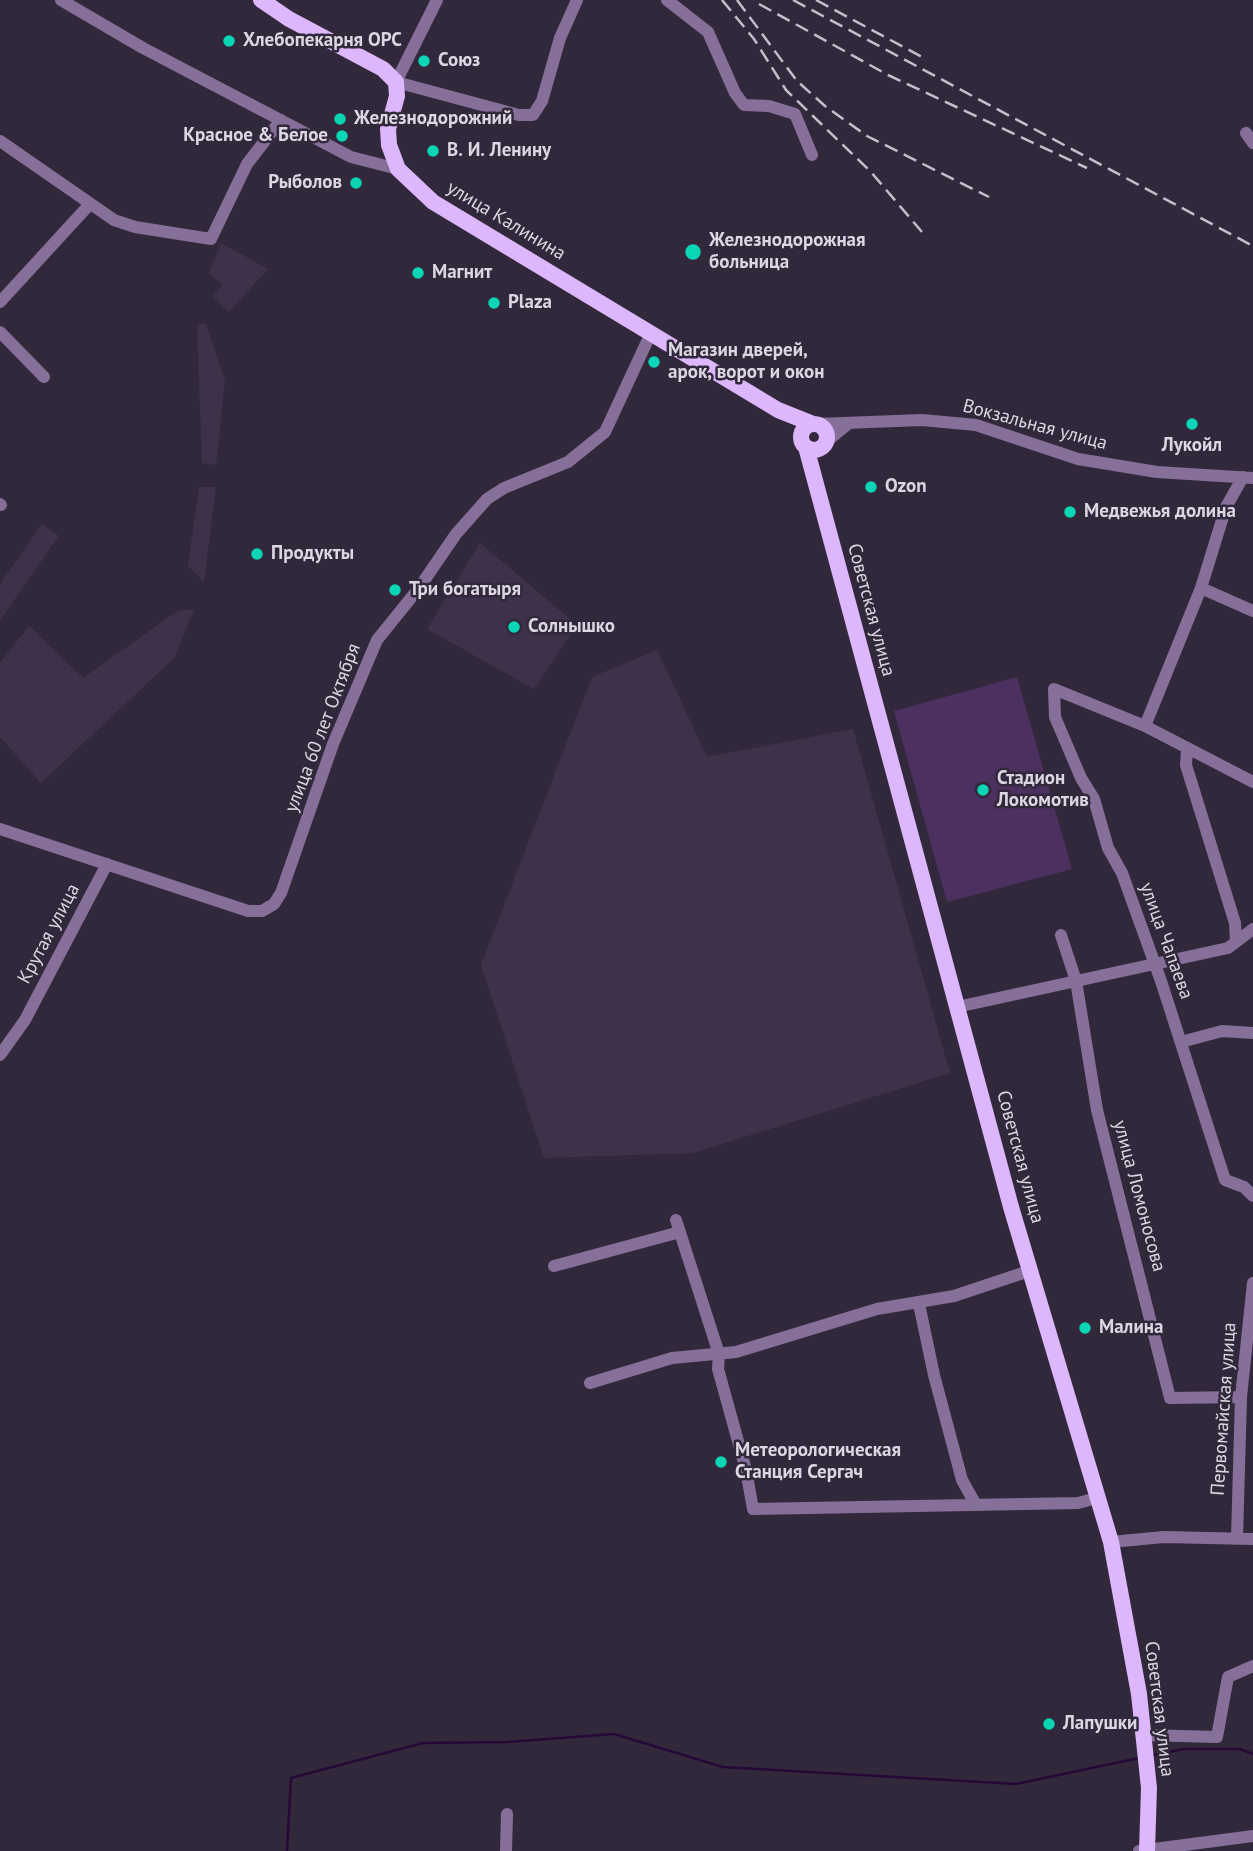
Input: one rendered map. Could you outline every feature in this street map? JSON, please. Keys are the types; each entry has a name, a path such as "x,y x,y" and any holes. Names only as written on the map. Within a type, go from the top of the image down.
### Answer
{"main road":[{"path":"261,0 289,19 383,69 396,82 397,96 388,129 389,145 398,169"},
{"name":"улица Калинина","path":"398,169 433,202 778,410"},
{"path":"778,410 816,424 826,431 814,443 778,410"},
{"name":"Советская улица","path":"814,443 814,480 1030,1271 1111,1542 1139,1694 1149,1788 1144,1851"}],"street":[{"name":"улица Калинина","path":"61,0 143,48 351,157 398,169"},
{"path":"437,0 396,82 519,115 533,116 542,101 560,38 577,0"},
{"path":"667,0 708,32 735,93 744,104 769,106 795,114 812,155"},
{"path":"0,141 114,220 135,227 211,239 247,164 281,120"},
{"path":"0,302 90,204"},
{"path":"0,332 44,377"},
{"name":"улица 60 лет Октября","path":"107,864 248,911 262,911 274,904 281,893 333,744 377,640 419,588 456,534 487,499 504,488 568,462 605,432 651,333"},
{"name":"Вокзальная улица","path":"816,424 922,420 976,425 1078,459 1157,472 1248,477"},
{"path":"814,443 849,423"},
{"path":"1248,477 1226,507 1201,588 1145,726 1253,782"},
{"path":"1201,588 1253,611"},
{"name":"улица Чапаева","path":"1145,726 1054,689 1055,717 1081,778 1094,799 1108,848 1122,873 1181,1042 1225,1180 1244,1187 1253,1196"},
{"path":"1187,750 1186,765 1235,923 1236,941"},
{"path":"0,829 107,864"},
{"name":"Крутая улица","path":"0,1055 38,996 107,864"},
{"path":"957,1007 1228,948 1253,929"},
{"name":"улица Ломоносова","path":"1061,934 1076,981 1097,1110 1170,1398 1241,1397"},
{"path":"1181,1042 1222,1031 1253,1033"},
{"path":"554,1266 678,1226 719,1354 718,1369 746,1470 753,1509 1078,1503 1097,1498"},
{"path":"590,1383 672,1359 759,1346 877,1310 954,1296 1030,1271"},
{"name":"Первомайская улица","path":"1237,1538 1241,1397 1253,1283"},
{"path":"919,1304 933,1375 962,1480 976,1505"},
{"path":"1111,1542 1164,1537 1253,1539"},
{"path":"1143,1735 1217,1737 1227,1677 1253,1666"},
{"path":"506,1851 507,1814"},
{"path":"1144,1851 1253,1836"}],"shaded area":[{"path":"221,243 268,269 229,312 213,296 223,285 209,274"},
{"path":"206,324 225,380 216,465 202,463 197,325"},
{"path":"199,487 216,487 204,582 188,566"},
{"path":"42,524 59,536 0,620 0,584"},
{"path":"480,543 577,625 534,689 427,629"},
{"path":"179,610 194,610 174,658 41,783 0,737 0,663 29,626 83,678"},
{"path":"657,650 707,757 853,729 950,1073 693,1153 544,1158 481,965 592,677"},
{"name":"Стадион Локомотив","path":"1017,677 1072,869 947,902 894,711"}],"waterway":[{"path":"287,1851 291,1778 423,1743 507,1742 614,1734 723,1767 1016,1784 1139,1758"},
{"path":"1153,1755 1184,1749 1240,1749 1253,1754"}],"railway":[{"path":"722,0 754,39 786,90 871,172 922,232"},
{"path":"737,0 797,81 825,106 867,136 989,197"},
{"path":"793,0 1253,246"},
{"path":"816,0 924,58"},
{"path":"759,4 888,75 1087,168"}],"place":[{"name":"Хлебопекарня ОРС","path":"229,41"},
{"name":"Союз","path":"424,61"},
{"name":"Железнодорожний","path":"340,119"},
{"name":"Красное & Белое","path":"342,136"},
{"name":"В. И. Ленину","path":"433,151"},
{"name":"Рыболов","path":"356,183"},
{"name":"Железнодорожная больница","path":"693,252"},
{"name":"Магнит","path":"418,273"},
{"name":"Plaza","path":"494,303"},
{"name":"Магазин дверей, арок, ворот и окон","path":"654,362"},
{"name":"Лукойл","path":"1192,424"},
{"name":"Ozon","path":"871,487"},
{"name":"Медвежья долина","path":"1070,512"},
{"name":"Продукты","path":"257,554"},
{"name":"Три богатыря","path":"395,590"},
{"name":"Солнышко","path":"514,627"},
{"name":"Стадион Локомотив","path":"983,790"},
{"name":"Малина","path":"1085,1328"},
{"name":"Метеорологическая Станция Сергач","path":"721,1462"},
{"name":"Лапушки","path":"1049,1724"}]}
